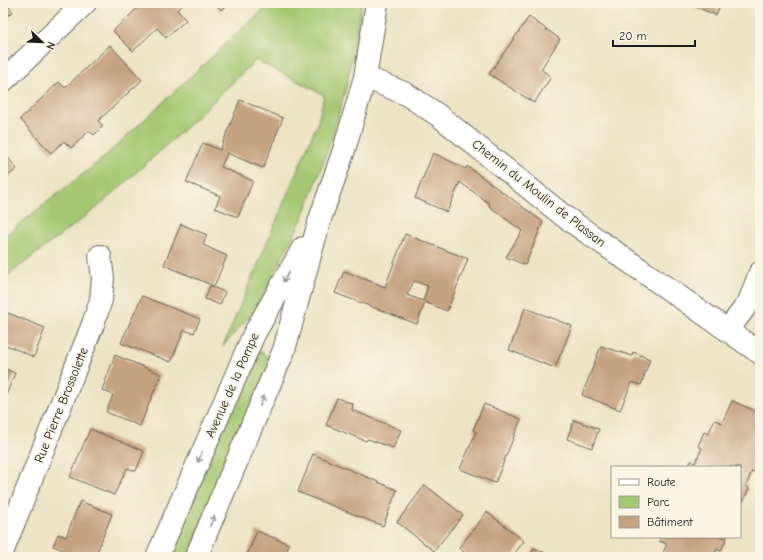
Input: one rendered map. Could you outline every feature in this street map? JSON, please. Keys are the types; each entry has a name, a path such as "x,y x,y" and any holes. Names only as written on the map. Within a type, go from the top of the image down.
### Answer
{"street":[{"path":"3,81 85,3"},
{"name":"Avenue de la Pompe","path":"196,557 284,350 320,219 344,150 365,77 378,5"},
{"name":"Chemin du Moulin de Plassan","path":"365,77 406,94 438,115 565,217 760,353"},
{"name":"Avenue de la Pompe","path":"157,557 254,334 320,219"},
{"name":"Rue Pierre Brossolette","path":"3,550 93,324 101,300 103,278 100,256"},
{"path":"728,330 749,302 760,273"}],"green space":[{"path":"271,3 362,3 347,84 331,141 304,215 256,309 223,346 318,122 324,95 256,60 180,133 99,206 3,279 3,237 102,159"},
{"path":"256,352 262,352 268,357 270,364 188,557 167,557"}],"building":[{"path":"3,3 6,3 13,12 3,19"},
{"path":"143,3 185,3 177,10 186,20 166,38 157,28 133,51 113,31"},
{"path":"214,3 228,3 221,10"},
{"path":"686,3 721,3 716,15"},
{"path":"529,17 560,39 541,69 551,77 534,103 489,74"},
{"path":"110,45 142,80 98,121 103,126 94,135 89,131 71,148 64,141 51,153 20,119 59,82 65,88"},
{"path":"240,100 283,118 263,168 227,153 221,167 253,181 238,217 215,208 220,196 186,182 203,143 220,150"},
{"path":"3,151 17,169 3,180"},
{"path":"433,153 466,169 467,166 543,222 525,265 506,257 522,231 489,206 490,204 460,182 447,212 415,198"},
{"path":"181,224 207,235 203,245 227,256 214,286 164,265"},
{"path":"405,234 468,259 447,311 425,302 417,324 335,293 344,271 385,287","holes":["414,281 428,286 423,301 407,295"]},
{"path":"210,286 225,292 220,305 205,299"},
{"path":"142,296 200,319 194,333 184,330 171,362 121,343"},
{"path":"525,308 572,326 555,368 509,350"},
{"path":"3,311 45,328 34,357 4,344 3,347"},
{"path":"601,346 632,356 633,352 650,359 641,385 632,382 620,410 582,395"},
{"path":"115,355 161,374 140,426 106,412 113,395 102,390"},
{"path":"3,368 15,373 3,402"},
{"path":"337,398 353,404 352,410 401,430 393,448 368,439 366,441 326,425"},
{"path":"732,401 760,413 760,463 756,473 752,471 746,486 749,488 741,506 741,466 688,466 691,461 695,463 702,448 698,446 704,432 708,434 715,420 722,423"},
{"path":"484,404 521,419 495,483 460,469 476,432 473,430"},
{"path":"574,420 599,429 592,448 567,439"},
{"path":"90,429 144,451 136,471 127,468 114,495 70,477"},
{"path":"313,454 397,490 383,526 298,492"},
{"path":"425,485 463,515 434,551 397,522"},
{"path":"80,501 112,514 95,557 81,557 53,546 58,534 66,537"},
{"path":"487,512 524,541 512,557 470,557 459,548"},
{"path":"257,531 289,544 285,557 246,557"},
{"path":"660,538 727,538 721,551 717,549 713,557 661,557 667,544 659,541"},
{"path":"534,548 554,557 530,557"}]}
